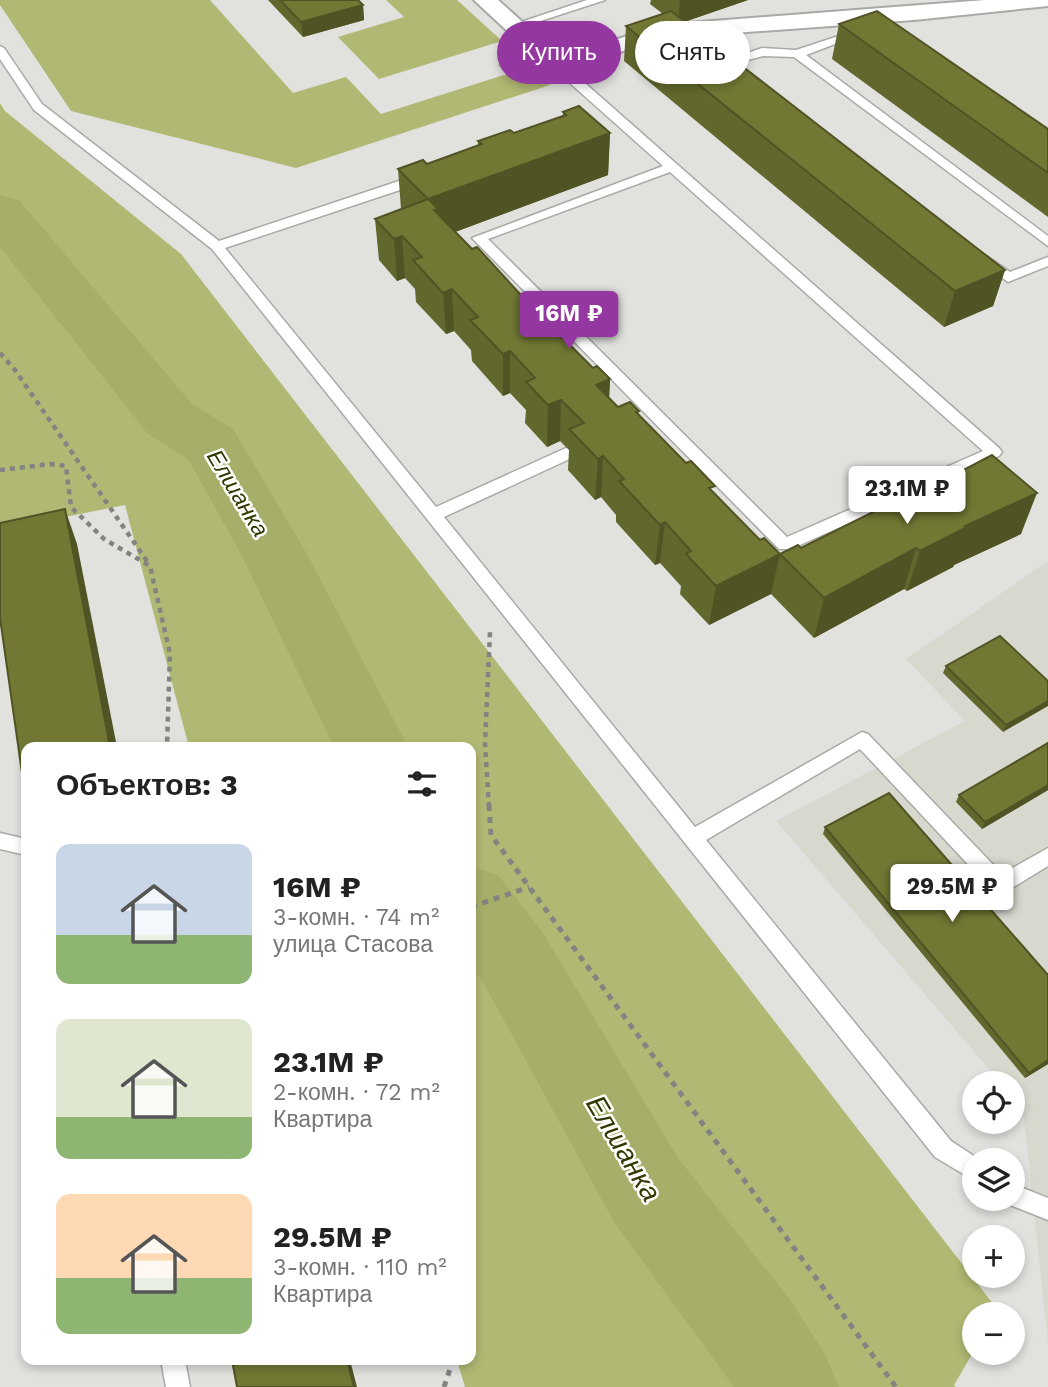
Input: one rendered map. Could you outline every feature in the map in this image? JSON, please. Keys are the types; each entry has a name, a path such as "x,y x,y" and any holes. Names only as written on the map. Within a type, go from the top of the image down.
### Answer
{"street":[{"path":"485,0 509,21"},
{"path":"621,45 662,32 914,14 1045,0"}],"lane":[{"path":"531,21 598,0"},
{"path":"750,56 762,52 797,54 914,14"},
{"path":"0,50 38,107 217,246 943,1149 962,1161"},
{"path":"797,54 1048,242"},
{"path":"575,84 606,116 673,167 994,452 785,545 648,417 479,238 673,167"},
{"path":"217,246 441,171"},
{"path":"976,253 1008,278 1048,261"},
{"path":"434,515 571,452"},
{"path":"693,838 862,739 1000,885 1048,856"},
{"path":"0,842 21,846"},
{"path":"1025,1200 1048,1209"},
{"path":"174,1365 178,1387"}],"path":[{"path":"0,353 15,370 150,566 170,654 167,742"},
{"path":"0,470 51,464 66,466 71,507 104,539 150,566"},
{"path":"491,586 485,744 491,835 896,1387"},
{"path":"476,905 529,887"},
{"path":"444,1387 451,1365"}],"shaded area":[{"path":"1048,561 1048,1343 1025,1129 1025,1071 991,1071 776,821 965,721 906,659"}],"green space":[{"path":"0,0 210,0 293,93 346,77 381,114 497,77 497,84 550,85 296,168 71,111 0,5"},
{"path":"386,0 457,0 497,36 497,43 379,79 338,37 404,17"},
{"path":"0,103 5,111 181,254 962,1264 962,1288 981,1288 992,1302 962,1302 962,1365 966,1365 954,1385 956,1387 465,1387 458,1365 476,1365 476,742 188,742 125,505 0,530"}],"building":[{"path":"280,0 358,0 363,5 301,22"},
{"path":"671,11 684,21 641,21"},
{"path":"877,11 1048,129 1048,173 839,24"},
{"path":"635,23 635,33 626,26"},
{"path":"750,72 1005,270 955,291 698,84 750,84"},
{"path":"579,106 610,133 428,199 398,169 423,160 427,164 482,144 478,141 510,130 514,133 566,115 563,112"},
{"path":"428,199 438,209 434,210 472,249 477,247 531,306 535,304 555,324 551,326 593,368 597,366 610,379 596,385 618,407 630,402 639,411 636,412 686,463 691,461 715,486 709,488 760,540 764,538 780,554 716,586 686,554 691,551 665,522 660,525 619,481 624,479 603,456 598,459 569,429 584,423 561,400 548,405 526,382 535,378 510,351 503,354 470,320 478,317 452,289 443,293 413,260 422,257 402,236 394,239 375,219"},
{"path":"992,455 1037,493 965,526 967,527 920,551 916,548 824,598 780,554 798,545 801,548 917,490 920,493"},
{"path":"65,509 109,742 21,742 21,766 0,618 0,523"},
{"path":"1000,636 1048,681 1048,701 1006,725 946,666"},
{"path":"1048,743 1048,785 985,822 959,795"},
{"path":"889,793 1048,975 1048,1060 1029,1073 825,827"},
{"path":"233,1365 348,1365 354,1387 237,1387"}],"waterway":[{"name":"Елшанка","path":"0,211 170,419 211,444 274,554 368,742"},
{"name":"Елшанка","path":"476,908 512,956 646,1190 757,1335 790,1387"}]}
